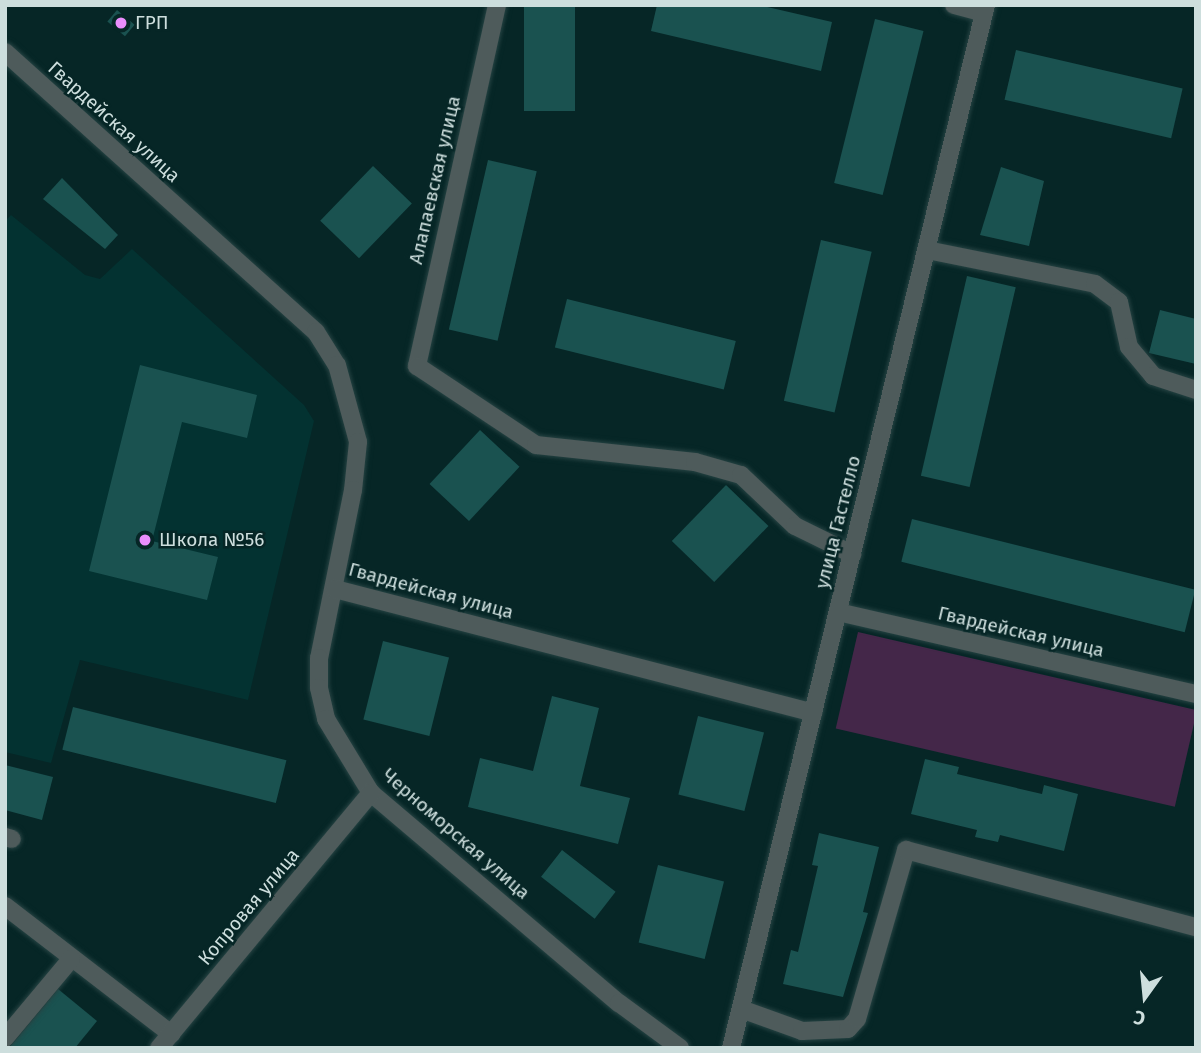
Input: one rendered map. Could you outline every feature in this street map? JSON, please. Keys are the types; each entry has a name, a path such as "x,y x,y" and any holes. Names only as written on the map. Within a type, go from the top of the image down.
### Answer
{"street":[{"name":"Алапаевская улица","path":"497,5 417,366 536,445 669,458 741,475 795,526 852,554"},
{"path":"954,5 985,9"},
{"name":"улица Гастелло","path":"731,1048 985,9"},
{"name":"Гвардейская улица","path":"5,52 316,332 337,365 358,442 335,589 813,713"},
{"path":"926,250 1096,284 1119,302 1129,347 1153,376 1196,390"},
{"name":"Черноморская улица","path":"335,589 319,658 319,688 326,719 371,793 619,1003 680,1048"},
{"name":"Гвардейская улица","path":"838,612 1196,694"},
{"name":"Копровая улица","path":"165,1041 371,793"},
{"path":"741,1009 802,1031 848,1029 857,1019 905,849 1196,926"},
{"path":"5,906 165,1041"},
{"path":"5,1038 71,959"}],"shaded area":[{"name":"Школа №56","path":"11,215 85,275 100,279 132,249 304,405 314,421 248,700 80,660 51,763 5,752 5,221"},
{"path":"858,632 1196,710 1175,807 836,728"}],"building":[{"path":"524,5 575,5 575,111 524,111"},
{"path":"657,5 759,5 832,22 821,71 651,31"},
{"name":"ГРП","path":"117,10 135,25 125,36 107,21"},
{"path":"875,19 924,31 883,195 834,183"},
{"path":"1016,50 1183,88 1171,138 1005,100"},
{"path":"488,160 537,171 498,341 449,330"},
{"path":"373,166 412,204 359,258 320,221"},
{"path":"1001,167 1044,181 1029,246 980,235"},
{"path":"62,178 118,235 105,249 43,199"},
{"path":"821,240 872,252 835,412 784,401"},
{"path":"967,276 1016,287 970,487 921,476"},
{"path":"567,299 736,341 724,390 555,348"},
{"path":"1160,310 1196,319 1196,364 1149,353"},
{"path":"140,365 257,395 247,438 182,422 152,541 218,557 207,600 89,571"},
{"path":"480,430 519,467 469,521 430,484"},
{"path":"726,485 768,526 714,582 672,541"},
{"path":"912,519 1195,590 1185,632 901,562"},
{"path":"383,641 449,657 429,736 363,720"},
{"path":"552,696 599,708 580,786 630,798 618,844 468,807 480,758 533,771"},
{"path":"73,707 286,760 276,803 62,750"},
{"path":"698,716 764,732 744,811 678,795"},
{"path":"925,759 959,767 957,774 1042,794 1044,785 1078,794 1064,851 1000,835 998,842 975,837 977,830 911,814"},
{"path":"5,765 53,777 42,820 5,810"},
{"path":"819,833 879,847 863,912 868,913 843,997 783,984 791,950 798,952 818,866 812,865"},
{"path":"562,850 616,892 595,919 541,877"},
{"path":"658,865 724,881 705,959 639,943"},
{"path":"58,989 97,1021 75,1048 9,1048"}],"place":[{"name":"ГРП","path":"121,23"},
{"name":"Школа №56","path":"145,540"}]}
